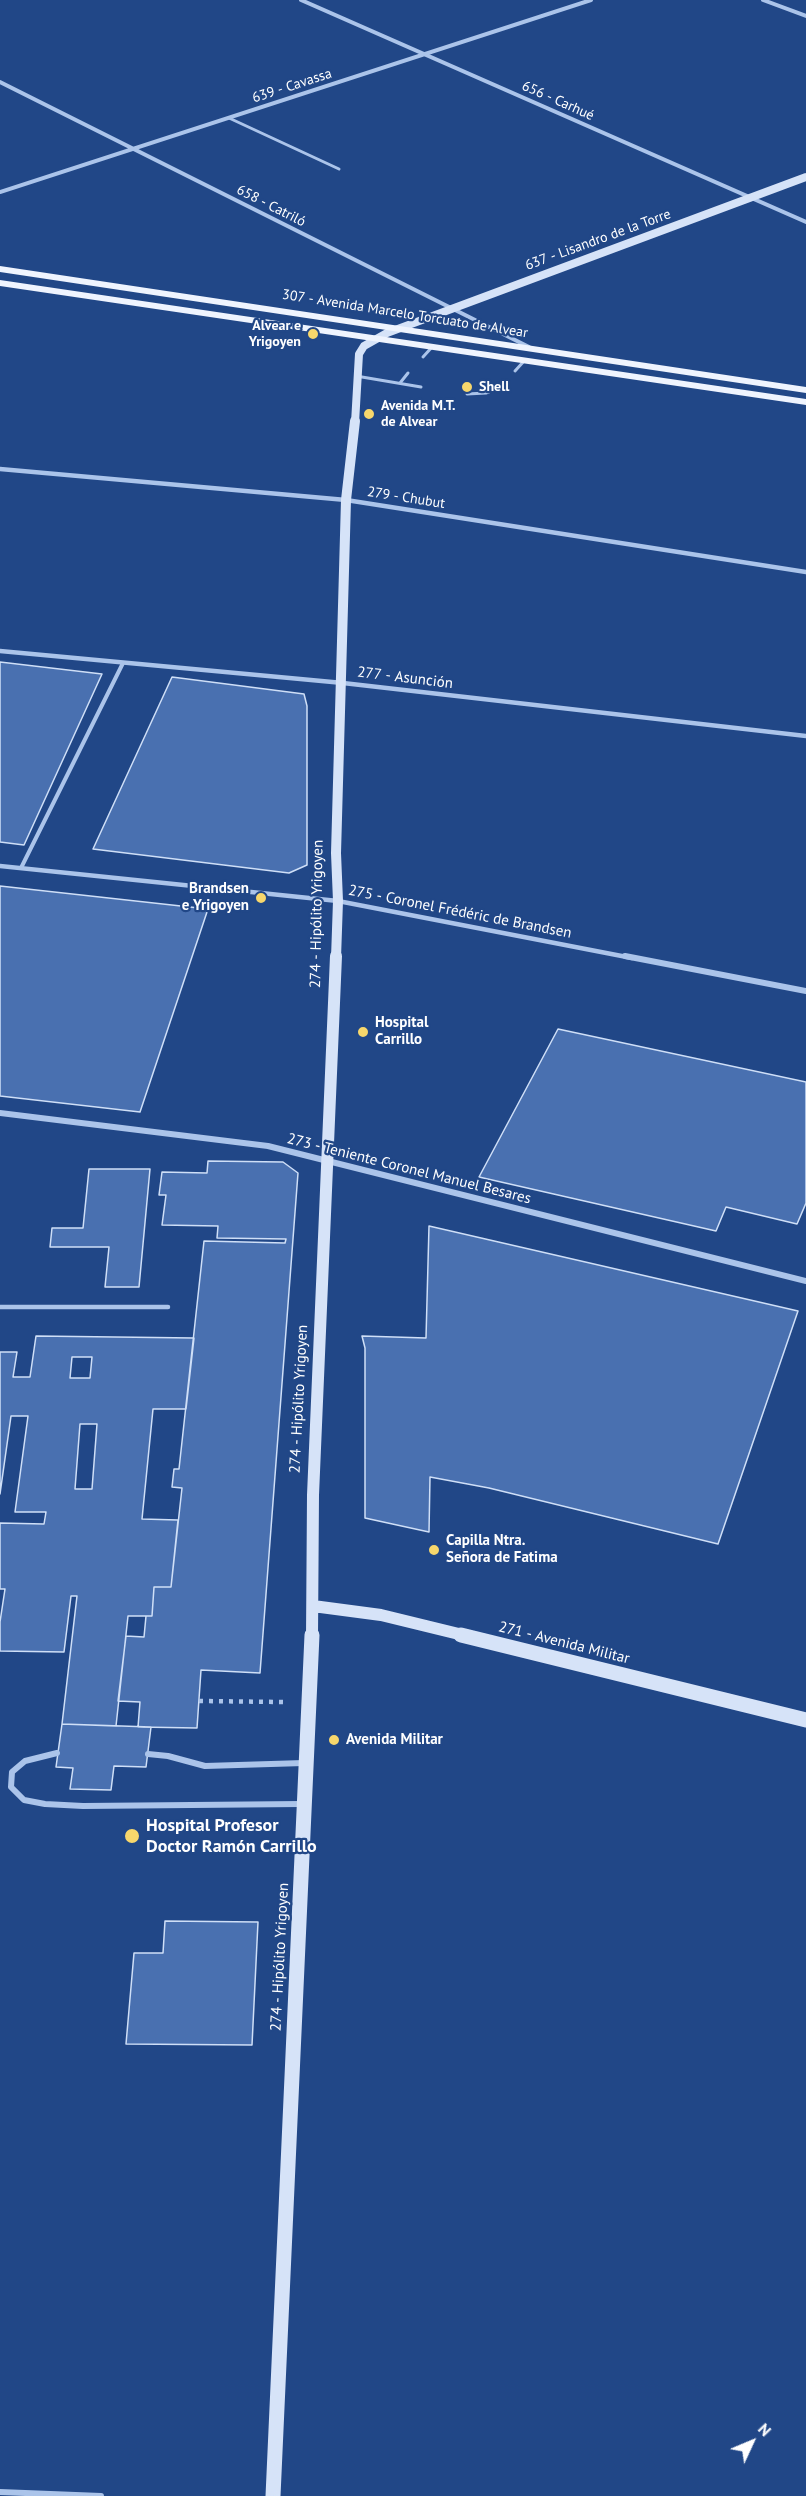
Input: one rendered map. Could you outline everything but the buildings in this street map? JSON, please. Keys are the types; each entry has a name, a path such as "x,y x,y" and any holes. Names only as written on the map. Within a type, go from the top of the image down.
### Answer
{"main road":[{"name":"307 - Avenida Marcelo Torcuato de Alvear","path":"0,269 806,390"},
{"name":"307 - Avenida Marcelo Torcuato de Alvear","path":"0,283 806,402"}],"street":[{"name":"656 - Carhué","path":"301,0 806,222"},
{"name":"639 - Cavassa","path":"0,192 591,0"},
{"path":"763,0 806,16"},
{"name":"658 - Catriló","path":"0,82 533,349"},
{"name":"637 - Lisandro de la Torre","path":"399,328 806,177"},
{"name":"274 - Hipólito Yrigoyen","path":"273,2496 310,1703 313,1606 312,1495 338,901 336,853 343,683 346,500 356,415 356,376 360,350 377,337 399,328"},
{"name":"279 - Chubut","path":"0,469 346,500 806,572"},
{"name":"277 - Asunción","path":"0,651 343,683 806,736"},
{"name":"275 - Coronel Frédéric de Brandsen","path":"0,866 338,901 806,991"},
{"name":"273 - Teniente Coronel Manuel Besares","path":"0,1113 268,1146 806,1281"},
{"name":"271 - Avenida Militar","path":"313,1606 381,1615 806,1720"}],"lane":[{"path":"229,118 339,169"},
{"path":"423,357 433,346"},
{"path":"515,371 525,360"},
{"path":"399,383 408,374"},
{"path":"356,376 421,387"},
{"path":"467,394 486,393 501,387"},
{"path":"21,868 123,663"},
{"path":"0,1307 168,1307"},
{"path":"57,1753 25,1761 12,1772 11,1787 24,1800 45,1804 83,1806 306,1803"},
{"path":"148,1754 168,1756 205,1766 307,1763"},
{"path":"0,2492 100,2496"}],"path":[{"path":"199,1701 310,1703"}],"place":[{"name":"Alvear e Yrigoyen","path":"313,334"},
{"name":"Shell","path":"467,387"},
{"name":"Avenida M.T. de Alvear","path":"369,414"},
{"name":"Brandsen e Yrigoyen","path":"261,898"},
{"name":"Hospital Carrillo","path":"363,1032"},
{"name":"Capilla Ntra. Señora de Fatima","path":"434,1550"},
{"name":"Avenida Militar","path":"334,1740"},
{"name":"Hospital Profesor Doctor Ramón Carrillo","path":"132,1836"}]}
